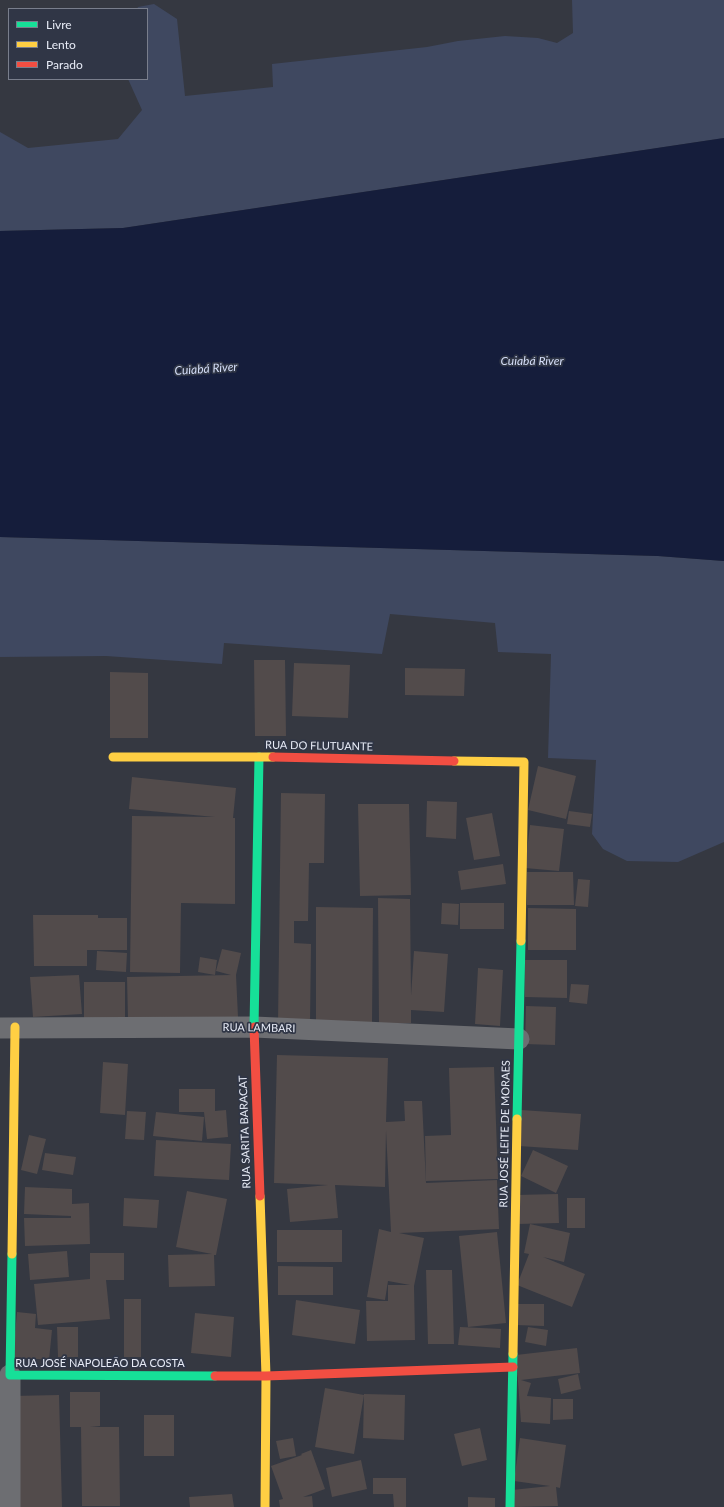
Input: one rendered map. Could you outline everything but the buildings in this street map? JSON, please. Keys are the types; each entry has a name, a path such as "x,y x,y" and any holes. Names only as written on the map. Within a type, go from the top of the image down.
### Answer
{"street":[{"name":"RUA DO FLUTUANTE","path":"114,757 259,757 524,762"},
{"name":"RUA SARITA BARACAT","path":"259,757 254,1027 266,1376 265,1507"},
{"name":"RUA JOSÉ LEITE DE MORAES","path":"510,1507 524,762"},
{"name":"RUA LAMBARI","path":"7,1027 254,1027 519,1039"},
{"name":"RUA JOSÉ NAPOLEÃO DA COSTA","path":"7,1027 10,1375 266,1376 513,1367"},
{"path":"10,1375 10,1507"}],"shaded area":[{"path":"572,0 724,0 724,138 123,228 0,231 0,132 28,148 118,139 142,110 128,80 148,80 148,8 138,7 154,4 177,19 185,96 273,87 272,64 427,47 458,41 505,36 538,38 557,43 573,33"},
{"path":"0,537 658,556 724,561 724,842 678,862 627,861 603,849 592,834 596,760 548,758 551,654 498,652 495,623 390,614 382,654 224,643 222,664 106,656 0,657"}],"water":[{"name":"Cuiabá River","path":"724,138 724,561 658,556 0,537 0,231 123,228"}],"traffic: fast":[{"path":"254,1027 259,757"},
{"path":"517,1119 521,941"},
{"path":"12,1254 10,1375 215,1376"},
{"path":"510,1507 513,1354"}],"traffic: slow":[{"path":"113,757 273,757"},
{"path":"454,761 524,762 521,941"},
{"path":"12,1254 15,1027"},
{"path":"513,1354 517,1119"},
{"path":"260,1196 266,1376 265,1507"}],"traffic: jam":[{"path":"273,757 454,761"},
{"path":"254,1027 260,1196"},
{"path":"215,1376 266,1376 513,1367"}]}
